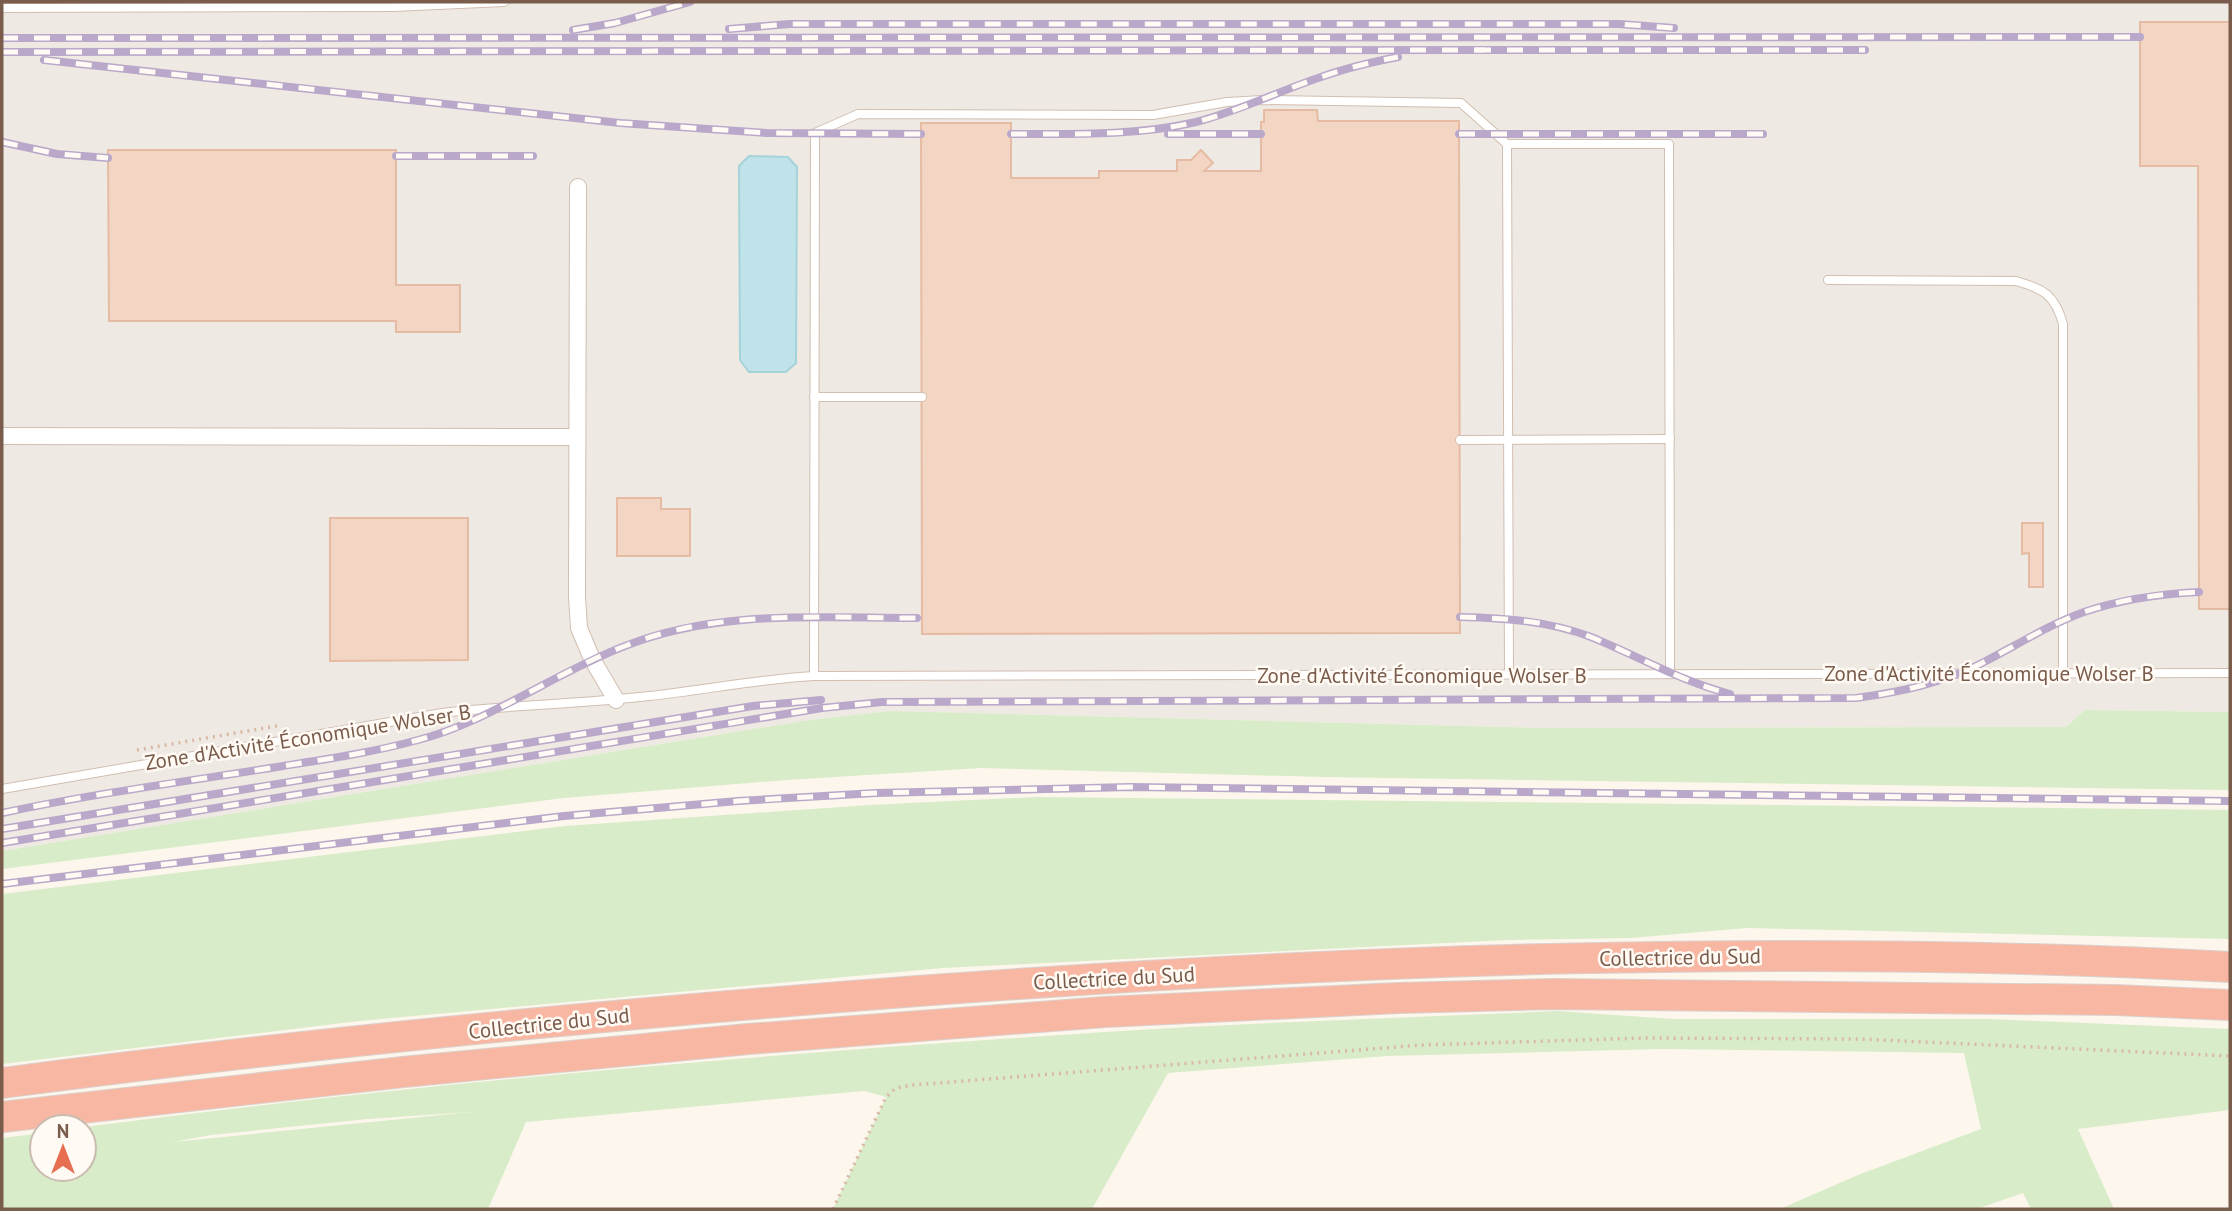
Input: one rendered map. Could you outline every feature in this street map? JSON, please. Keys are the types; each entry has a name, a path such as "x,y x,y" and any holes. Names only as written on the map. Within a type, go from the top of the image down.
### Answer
{"highway":[{"path":"2141,962 2230,954"},
{"name":"Collectrice du Sud","path":"2,1083 387,1038 730,1005 1107,977 1616,957 1860,956 2141,962 2230,967"},
{"name":"Collectrice du Sud","path":"2,1117 417,1070 748,1039 1105,1012 1386,998 1553,994 2115,1000 2230,1005"},
{"path":"2115,1000 2230,1016"}],"street":[{"path":"578,187 579,628 592,659 616,700"},
{"path":"2,436 577,437"}],"lane":[{"path":"2,8 105,5 394,7 504,2"},
{"path":"814,676 815,133 858,114 1153,115 1227,102 1262,100 1461,103 1507,144 1669,144 1670,674"},
{"path":"1507,144 1509,674"},
{"path":"1828,280 2016,281 2038,287 2049,295 2059,309 2063,324 2063,673"},
{"path":"814,397 922,397"},
{"path":"1460,440 1670,439"},
{"name":"Zone d'Activité Économique Wolser B","path":"2,789 442,713 500,706 616,700 772,678 2230,673"}],"path":[{"path":"833,1209 886,1097 896,1088 913,1085 1407,1046 1645,1038 1859,1039 2230,1056"}],"shaded area":[{"path":"2,2 2230,2 2230,712 2085,710 2066,727 1542,728 890,711 809,720 2,851"}],"green space":[{"path":"2085,710 2230,712 2230,790 1323,777 981,768 564,798 2,869 2,851 809,720 890,711 1542,728 2066,727"},
{"path":"1035,797 2230,810 2230,939 1747,928 1631,938 1507,940 943,968 359,1021 2,1064 2,894 565,826 870,805"},
{"path":"1557,1011 1673,1019 1988,1019 2230,1029 2230,1110 2078,1129 2114,1209 2031,1209 2023,1193 1977,1209 1780,1209 1858,1175 1981,1129 1964,1053 1662,1049 1388,1056 1168,1073 1092,1209 833,1209 886,1097 864,1091 526,1122 488,1209 2,1209 2,1138 28,1135 28,1183 98,1183 98,1125 466,1083 721,1060 1274,1023","holes":["471,1112 173,1142 211,1135 368,1119"]}],"water":[{"path":"749,156 788,157 797,167 796,363 786,372 749,372 740,360 739,166"}],"building":[{"path":"2140,22 2230,22 2230,609 2199,609 2198,166 2140,166"},
{"path":"1264,110 1317,110 1318,121 1459,121 1460,633 922,634 921,123 1011,123 1011,178 1099,178 1099,171 1177,171 1177,160 1191,160 1201,150 1213,163 1204,171 1261,171 1261,122 1264,122"},
{"path":"108,150 396,150 396,285 460,285 460,332 396,332 396,321 109,321"},
{"path":"617,498 661,498 661,509 690,509 690,556 617,556"},
{"path":"330,518 468,518 468,660 330,661"},
{"path":"2022,523 2043,523 2043,587 2029,587 2029,553 2022,554"}],"railway":[{"path":"573,30 615,23 690,2"},
{"path":"729,29 790,24 1619,24 1674,28"},
{"path":"2,38 2140,37"},
{"path":"1475,50 1865,50"},
{"path":"2,52 1485,50"},
{"path":"1011,134 1104,133 1173,127 1228,112 1340,71 1398,57"},
{"path":"44,60 620,123 767,133 921,134"},
{"path":"1168,134 1261,134"},
{"path":"1459,134 1763,134"},
{"path":"2,142 57,154 108,158"},
{"path":"396,156 533,156"},
{"path":"2,843 822,708 882,702 1856,698 1905,690 1953,676 2058,623 2098,607 2141,598 2199,592"},
{"path":"1460,617 1527,621 1559,627 1591,637 1659,668 1730,694"},
{"path":"2,813 107,793 334,758 418,740 471,721 625,646 696,626 769,618 917,618"},
{"path":"2,829 753,706 821,700"},
{"path":"2,884 564,816 738,801 876,793 1131,787 2230,801"}]}
